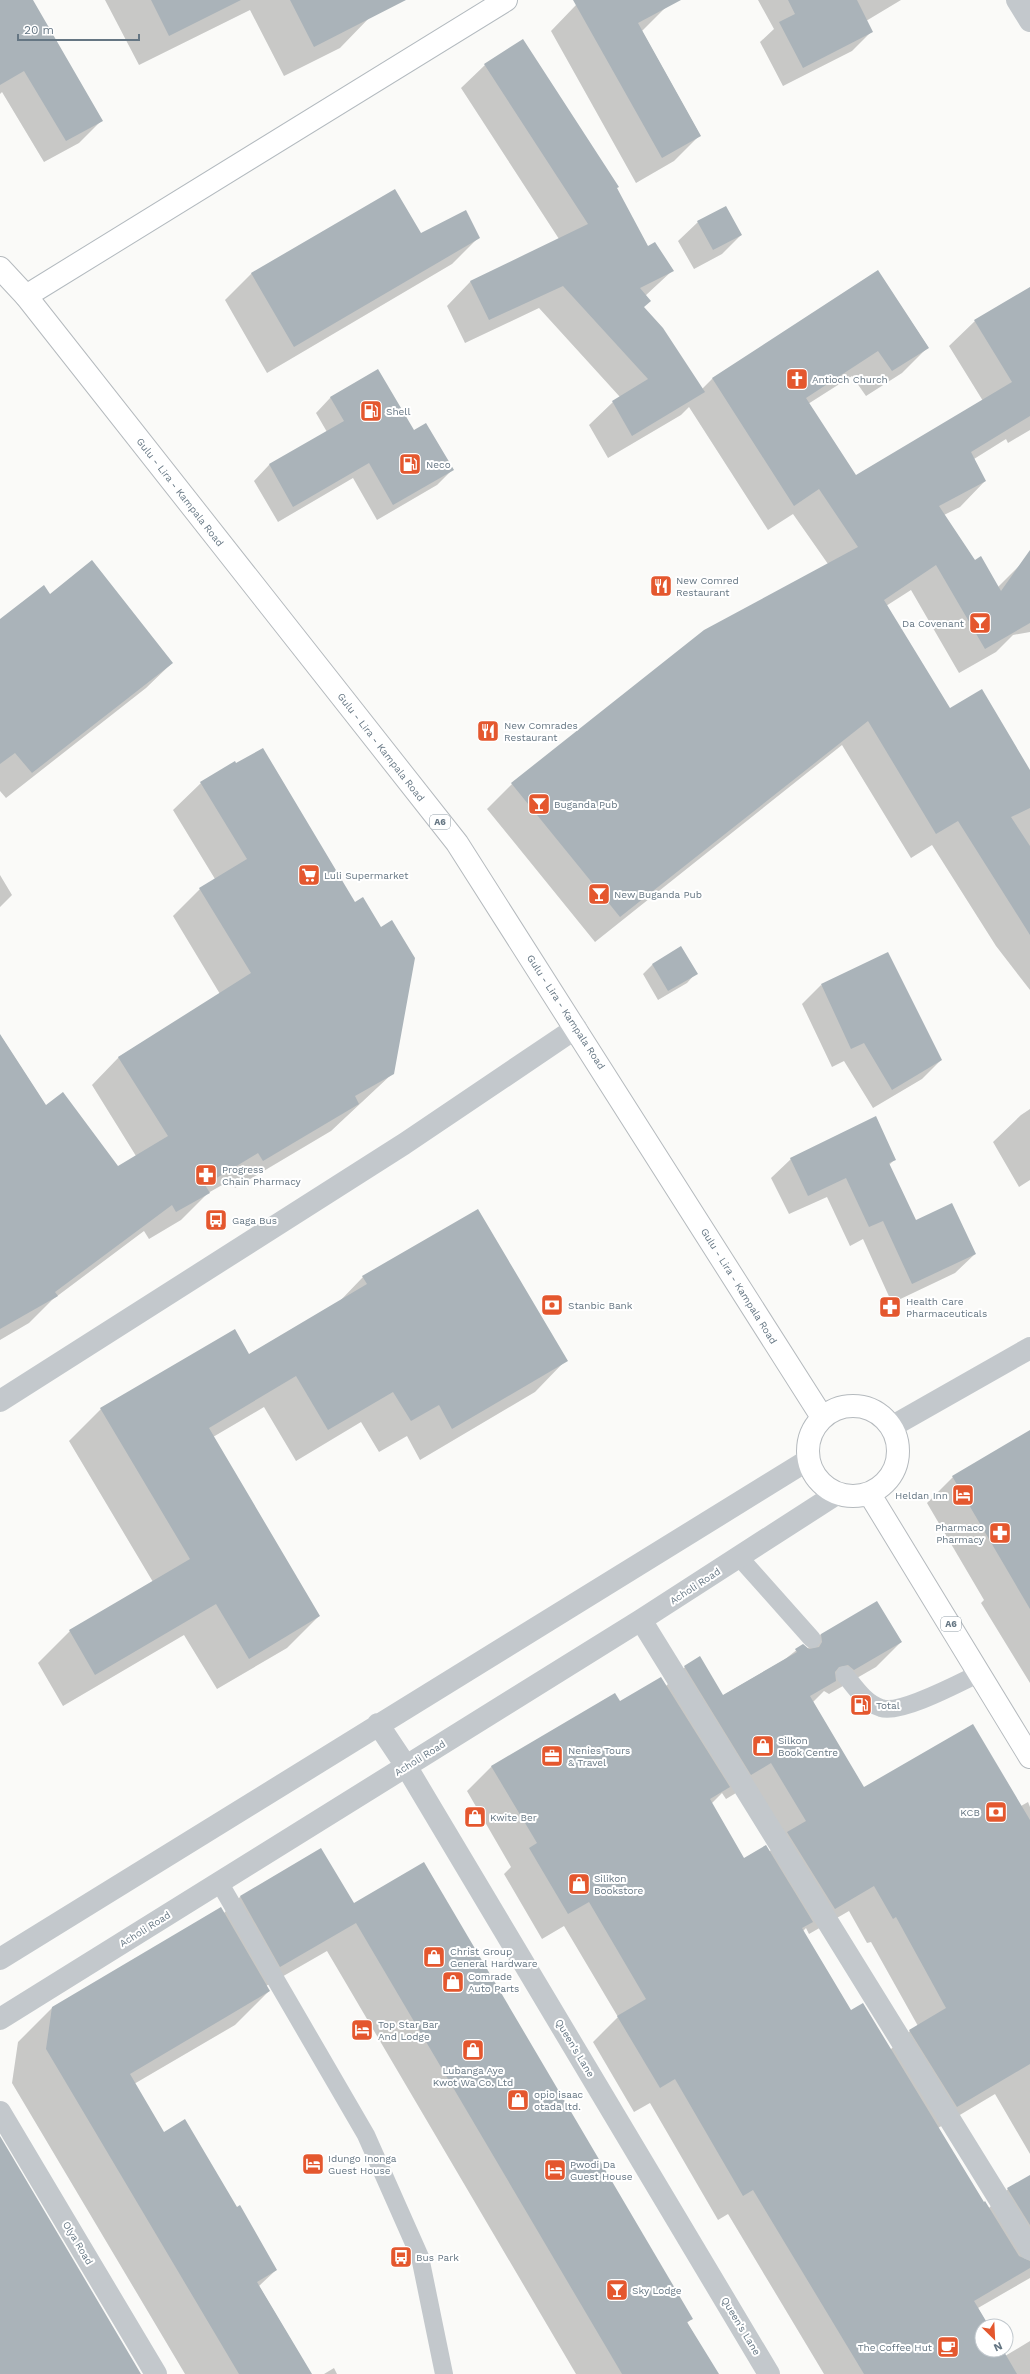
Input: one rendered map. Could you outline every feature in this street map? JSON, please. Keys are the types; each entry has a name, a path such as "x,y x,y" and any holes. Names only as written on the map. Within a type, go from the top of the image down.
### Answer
{"main road":[{"path":"26,296 502,1"},
{"name":"Gulu - Lira - Kampala Road","path":"0,268 26,296 457,843 822,1417"},
{"path":"852,1405 867,1408 881,1415 891,1426 897,1441 897,1457 892,1472 883,1484 869,1493 854,1496 838,1493 824,1486 814,1474 808,1460 808,1444 813,1429 822,1417 836,1409 852,1405"},
{"name":"A6","path":"869,1493 1030,1757"}],"street":[{"path":"1017,0 1030,21"},
{"path":"0,1401 404,1144 576,1028"},
{"path":"891,1426 1030,1348"},
{"path":"0,1959 378,1724 604,1587 808,1460"},
{"name":"Acholi Road","path":"0,2019 641,1620 838,1493"},
{"path":"641,1620 1030,2249"},
{"name":"Queen's Lane","path":"378,1724 406,1766 769,2374"},
{"name":"Olya Road","path":"0,2112 156,2374"}],"lane":[{"path":"739,1557 812,1639"},
{"path":"845,1675 866,1699 882,1709 908,1706 980,1673"},
{"path":"219,1882 366,2135 420,2257 444,2374"}],"building":[{"path":"0,0 33,0 103,121 66,141 24,71 0,85"},
{"path":"151,0 241,0 169,36"},
{"path":"290,0 406,0 314,47"},
{"path":"573,0 681,0 638,23 701,136 662,158"},
{"path":"788,0 857,0 873,32 803,68 779,22 795,14"},
{"path":"523,39 619,187 617,188 648,246 655,242 674,271 640,288 651,301 644,307 663,328 705,392 632,436 612,401 648,379 563,286 489,320 470,281 588,224 484,64"},
{"path":"395,189 421,233 466,210 480,238 294,347 251,273"},
{"path":"726,206 742,235 713,250 697,221"},
{"path":"878,270 929,348 892,371 878,351 806,398 856,475 1012,382 974,320 1030,287 1030,416 971,452 986,481 939,506 975,560 981,556 1001,591 1030,550 1030,623 985,649 936,565 884,600 950,708 982,689 1030,770 1030,808 1011,817 1030,846 1030,935 958,821 936,834 868,721 620,917 511,783 704,630 858,547 819,489 794,506 712,378"},
{"path":"378,369 414,430 426,423 454,470 393,505 369,463 293,507 269,464 344,421 330,397"},
{"path":"92,560 173,663 32,773 15,753 0,764 0,619 44,585 50,594"},
{"path":"263,748 355,902 363,897 381,927 392,920 415,958 394,1074 355,1096 359,1104 263,1161 258,1153 205,1185 210,1193 176,1212 172,1205 55,1292 58,1296 0,1329 0,1034 46,1105 63,1092 118,1166 168,1136 118,1057 251,973 199,888 247,859 200,782 235,761 236,763"},
{"path":"681,946 698,974 668,991 652,964"},
{"path":"888,952 942,1060 892,1090 864,1043 851,1049 821,984"},
{"path":"876,1116 896,1160 889,1163 916,1220 952,1203 976,1254 912,1284 883,1221 869,1227 846,1178 808,1196 790,1158"},
{"path":"478,1209 568,1361 452,1429 439,1405 411,1421 393,1392 328,1430 296,1376 209,1428 320,1616 249,1659 216,1604 95,1675 69,1630 190,1559 100,1408 235,1329 249,1354 367,1284 362,1276"},
{"path":"1030,1430 1030,1609 952,1476"},
{"path":"877,1601 902,1642 854,1670 848,1665 839,1667 835,1672 836,1681 810,1696 864,1787 973,1724 1030,1820 1030,2064 957,2107 909,2030 946,2008 896,1917 893,1919 874,1886 835,1909 787,1832 806,1821 771,1763 751,1775 684,1666 700,1656 723,1695 797,1652 795,1649 803,1644 809,1649 819,1647 822,1642 821,1634"},
{"path":"661,1677 730,1787 710,1799 744,1858 766,1845 813,1922 802,1928 851,2010 863,2003 984,2202 985,2201 1019,2256 1030,2261 1030,2268 974,2301 984,2318 974,2318 974,2358 1008,2358 1017,2374 864,2374 753,2190 743,2196 675,2079 660,2088 617,2016 646,1999 589,1902 568,1914 529,1848 537,1843 491,1766 615,1693 620,1701"},
{"path":"321,1848 354,1903 424,1862 693,2319 687,2322 719,2374 622,2374 356,1923 280,1967 240,1896"},
{"path":"221,1907 270,1991 130,2074 164,2132 185,2119 237,2207 240,2205 277,2270 257,2282 312,2374 239,2374 46,2049 52,2007"},
{"path":"0,2136 141,2374 0,2374"},
{"path":"1030,2175 1030,2225 1007,2188"}],"place":[{"name":"Antioch Church","path":"797,379"},
{"name":"Shell","path":"371,411"},
{"name":"Neco","path":"410,464"},
{"name":"New Comred Restaurant","path":"661,586"},
{"name":"Da Covenant","path":"980,623"},
{"name":"New Comrades Restaurant","path":"488,731"},
{"name":"Buganda Pub","path":"539,804"},
{"name":"Luli Supermarket","path":"309,875"},
{"name":"New Buganda Pub","path":"599,894"},
{"name":"Progress Chain Pharmacy","path":"206,1175"},
{"name":"Gaga Bus","path":"216,1220"},
{"name":"Stanbic Bank","path":"552,1305"},
{"name":"Health Care Pharmaceuticals","path":"890,1307"},
{"name":"Heldan Inn","path":"963,1495"},
{"name":"Pharmaco Pharmacy","path":"1000,1533"},
{"name":"Total","path":"861,1705"},
{"name":"Silkon Book Centre","path":"763,1746"},
{"name":"Nenies Tours & Travel","path":"552,1756"},
{"name":"KCB","path":"996,1812"},
{"name":"Kwite Ber","path":"475,1817"},
{"name":"Silikon Bookstore","path":"579,1884"},
{"name":"Christ Group General Hardware","path":"434,1957"},
{"name":"Comrade Auto Parts","path":"453,1982"},
{"name":"Top Star Bar And Lodge","path":"362,2030"},
{"name":"Lubanga Aye Kwot Wa Co. Ltd","path":"473,2050"},
{"name":"opio isaac otada ltd.","path":"518,2100"},
{"name":"Idungo Inonga Guest House","path":"313,2164"},
{"name":"Pwodi Da Guest House","path":"555,2170"},
{"name":"Bus Park","path":"401,2257"},
{"name":"Sky Lodge","path":"617,2290"},
{"name":"The Coffee Hut","path":"948,2347"}]}
